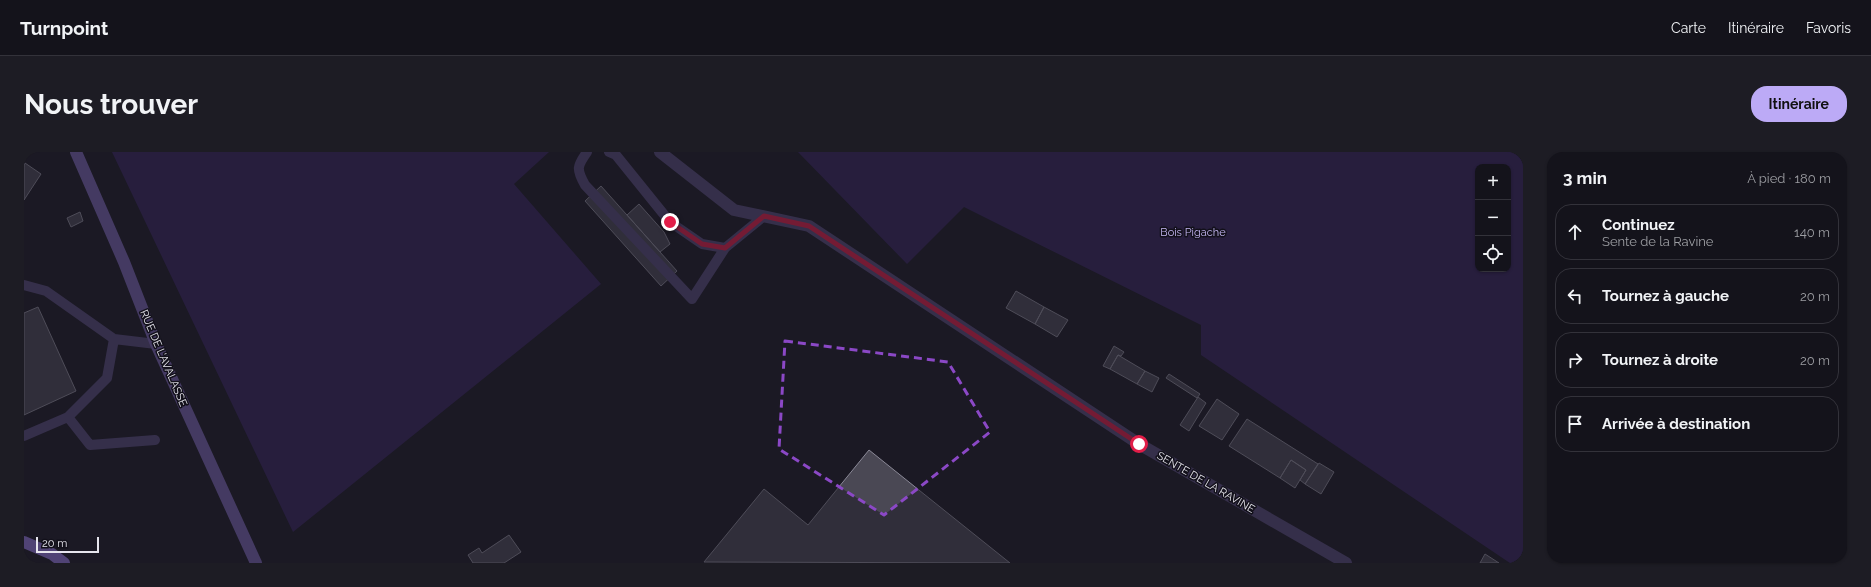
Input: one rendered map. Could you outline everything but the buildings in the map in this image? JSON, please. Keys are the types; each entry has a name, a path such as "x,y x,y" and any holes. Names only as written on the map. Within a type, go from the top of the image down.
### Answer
{"main road":[{"name":"RUE DE L'AVALASSE","path":"76,152 124,262 156,344 256,563"},
{"path":"24,542 52,554 64,563"}],"street":[{"name":"SENTE DE LA RAVINE","path":"660,152 734,210 809,226 1139,444 1346,563"}],"lane":[{"path":"587,152 579,163 578,173 585,185 692,298 725,248 764,216"},
{"path":"609,152 616,155 670,222 702,244 725,248"},
{"path":"24,286 46,291 114,339 156,344"},
{"path":"24,436 68,417 107,378 114,339"},
{"path":"68,417 90,445 156,440"}],"highlighted area":[{"path":"785,341 948,362 990,432 884,515 779,449"}],"green space":[{"path":"112,152 549,152 514,184 601,284 293,532"},
{"name":"Bois Pigache","path":"798,152 1523,152 1523,563 1510,563 1201,355 1201,325 964,207 907,264"}],"route":[{"path":"670,222 702,244 725,248 764,216 809,226 1139,444"}]}
